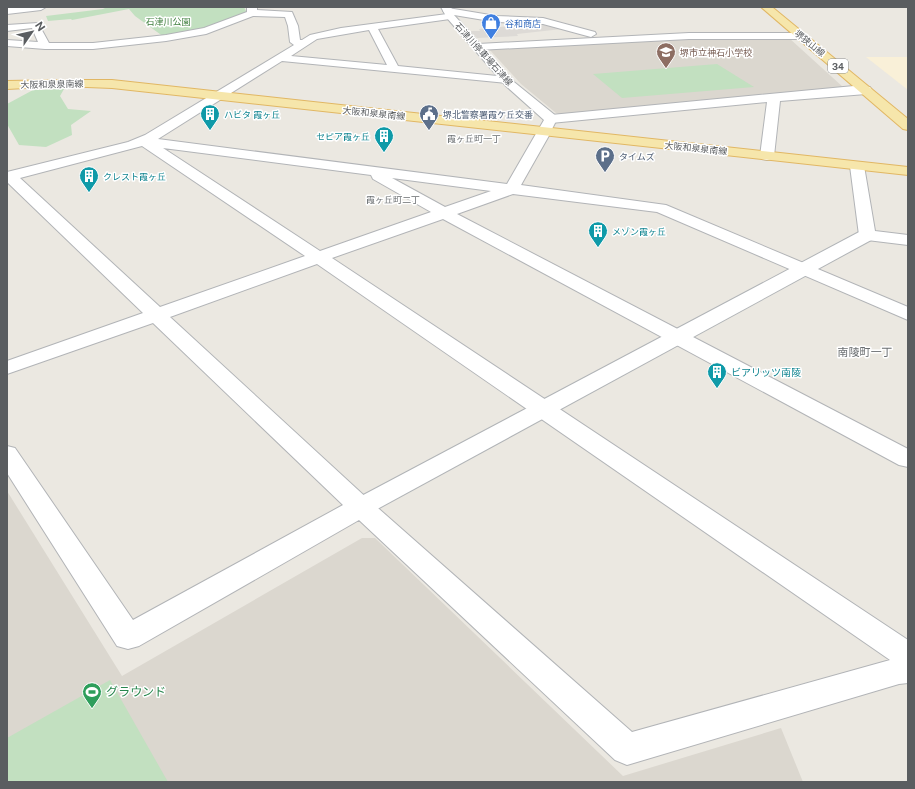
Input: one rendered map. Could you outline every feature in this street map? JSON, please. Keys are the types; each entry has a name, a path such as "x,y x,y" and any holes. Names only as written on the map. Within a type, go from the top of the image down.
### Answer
{"main road":[{"name":"堺狭山線","path":"766,7 908,126"},
{"name":"堺狭山線","path":"780,7 832,48"},
{"name":"大阪和泉泉南線","path":"7,85 62,83 112,84 219,96 548,125 767,156 908,171"}],"street":[{"path":"7,11 40,7"},
{"path":"7,43 45,46 93,46 166,38 206,30 252,10 289,14 293,26 295,42 303,43"},
{"path":"8,177 150,138 282,58 303,43 314,37 325,34 372,27 448,12 496,19 543,21 571,30 620,40"},
{"name":"石津川停車場石津線","path":"448,12 548,125"},
{"path":"7,28 35,25 45,46"},
{"path":"372,27 395,70"},
{"path":"478,47 689,36 801,36"},
{"path":"282,58 507,80"},
{"path":"7,368 511,189 548,125 774,98 866,90"},
{"path":"767,156 774,98"},
{"path":"143,141 660,208 908,314"},
{"path":"143,141 318,257 908,656"},
{"path":"857,166 867,235"},
{"path":"369,171 444,213 676,337 908,459"},
{"path":"8,177 361,507 627,750 899,671 908,670"},
{"path":"7,454 128,637 361,507 867,235 908,240"}],"shaded area":[{"path":"517,21 543,22 562,29 517,34 518,36 477,38 470,31 521,25"},
{"name":"堺市立神石小学校","path":"698,38 789,38 843,87 562,115 556,113 521,84 489,49"},
{"path":"866,57 908,57 908,90"},
{"path":"7,491 122,676 362,538 375,538 623,776 781,728 803,782 7,782"}],"green space":[{"name":"石津川公園","path":"107,7 244,7 247,13 202,29 164,37 135,16 129,9 72,20 48,21 46,16 103,9"},
{"path":"717,64 754,87 622,98 593,74"},
{"path":"64,89 60,96 68,109 91,111 71,125 72,135 46,147 19,145 7,124 7,104 33,90"},
{"name":"グラウンド","path":"110,680 168,782 7,782 7,738"}],"place":[{"name":"谷和商店","path":"491,40"},
{"name":"堺市立神石小学校","path":"666,69"},
{"name":"ハビタ 霞ヶ丘","path":"210,131"},
{"name":"堺北警察署霞ケ丘交番","path":"429,131"},
{"name":"セピア霞ヶ丘","path":"384,153"},
{"name":"タイムズ","path":"605,173"},
{"name":"クレスト霞ヶ丘","path":"89,193"},
{"name":"メゾン霞ヶ丘","path":"598,248"},
{"name":"ビアリッツ南陵","path":"717,389"},
{"name":"グラウンド","path":"92,709"}],"district":[{"name":"霞ヶ丘町一丁","path":"474,138"},
{"name":"霞ヶ丘町二丁","path":"393,199"},
{"name":"南陵町一丁","path":"865,352"}]}
